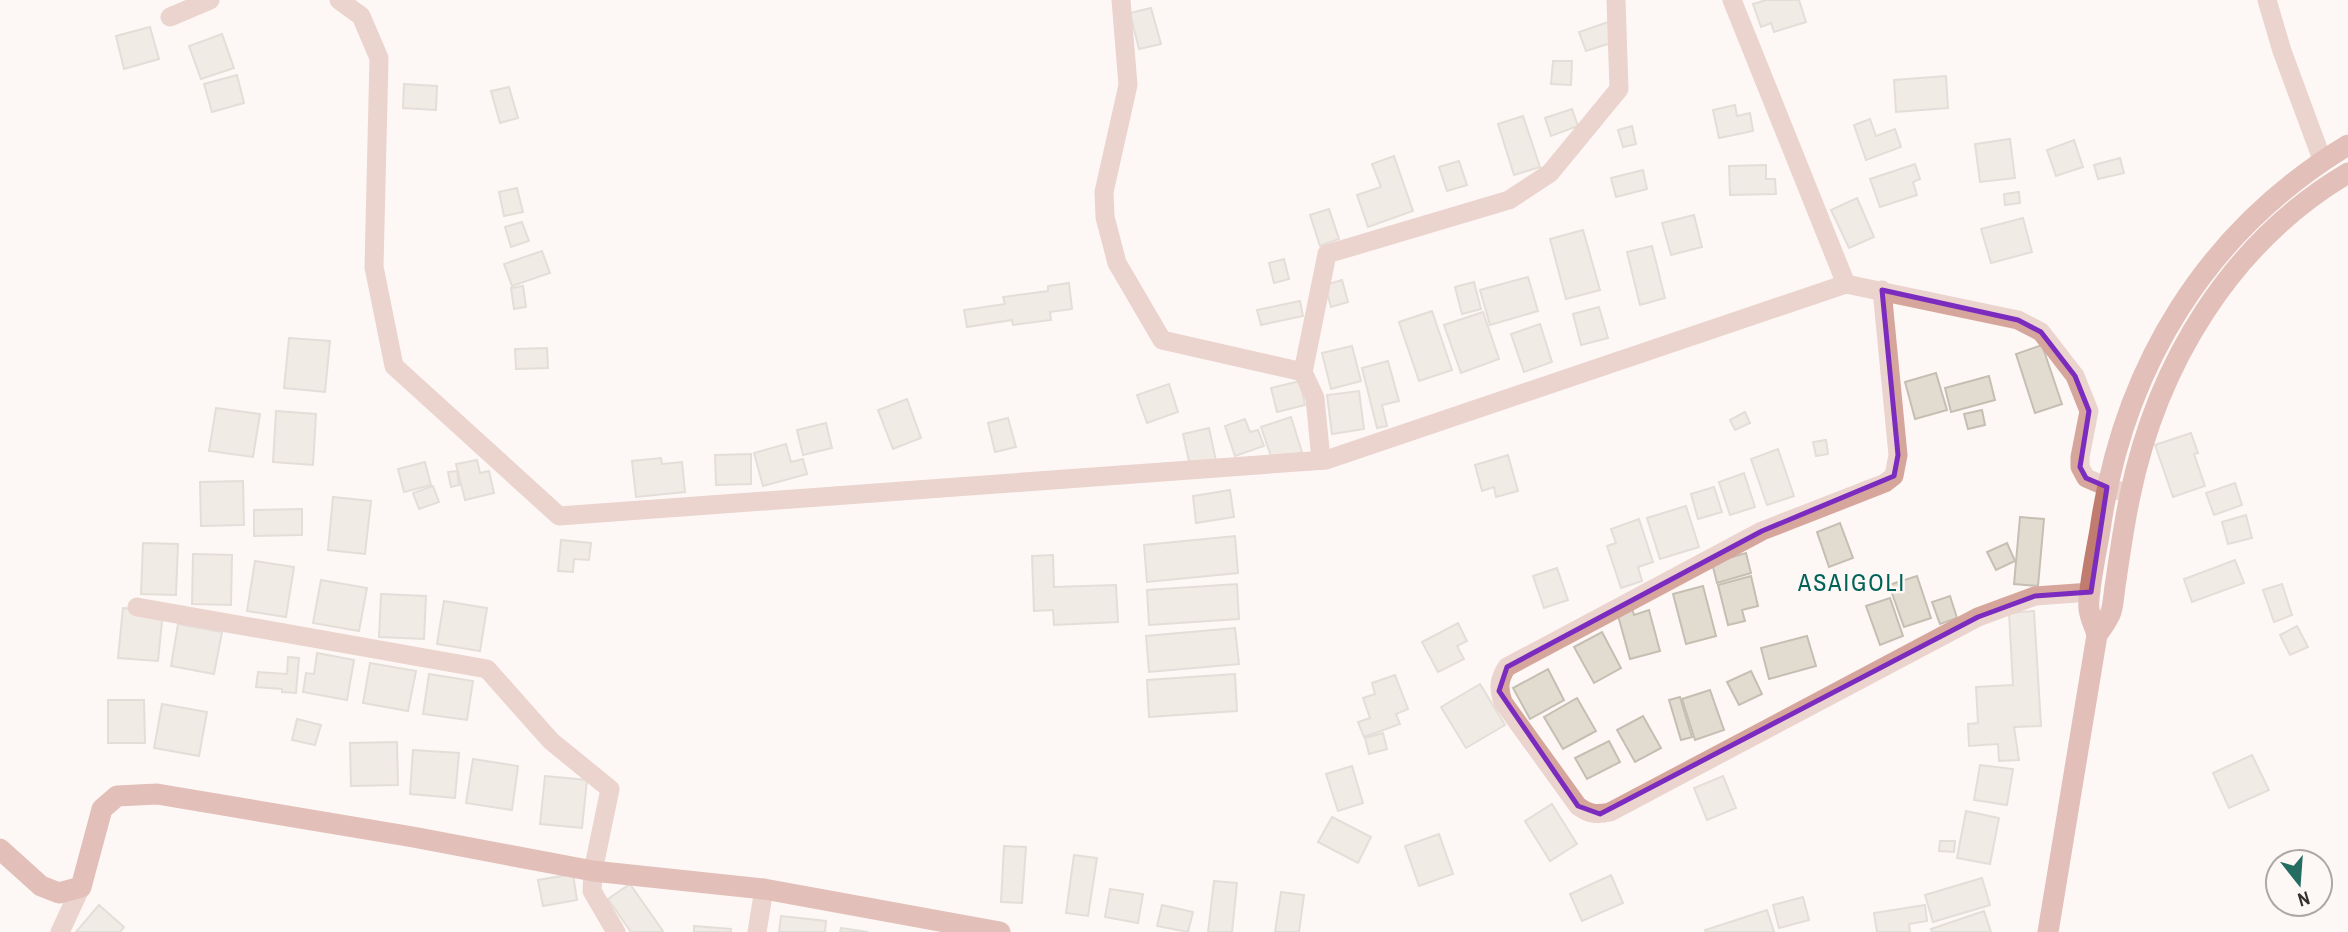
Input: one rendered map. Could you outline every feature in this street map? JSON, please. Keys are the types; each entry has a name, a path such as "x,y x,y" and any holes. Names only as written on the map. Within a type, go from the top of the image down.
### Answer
{"main road":[{"path":"2097,635 2088,608 2108,488 2124,423 2138,384 2163,334 2199,278 2231,239 2258,212 2348,145"},
{"path":"2048,932 2097,635 2111,613 2130,494 2149,423 2162,388 2181,350 2223,285 2260,241 2306,201 2348,173"},
{"path":"0,849 41,886 59,893 81,887 102,809 117,796 157,794 426,839 593,871 764,889 1000,932"}],"street":[{"path":"170,17 210,0"},
{"path":"339,0 361,16 379,58 374,267 394,366 559,516 1321,460 1846,284 2018,320 2040,332 2075,376 2089,411 2080,467 2087,478 2130,494"},
{"path":"1121,0 1128,85 1104,192 1105,217 1117,263 1162,340 1303,372"},
{"path":"1321,460 1315,398 1303,372 1327,254 1509,200 1550,173 1619,89 1616,0"},
{"path":"1732,0 1846,284"},
{"path":"2267,0 2282,51 2323,162"},
{"path":"1882,290 1898,455 1894,476 1885,483 1762,531 1507,667 1500,677 1499,691 1503,702 1578,806 1588,813 1600,814 1610,812 1978,617 2035,596 2091,592"},
{"path":"137,607 487,669 551,741 610,789 593,871 592,891 616,932"},
{"path":"60,932 81,887"},
{"path":"757,932 764,889"}],"highlighted area":[{"path":"1882,290 2018,320 2041,332 2075,376 2089,411 2080,467 2086,478 2107,487 2091,592 2035,596 1978,617 1600,814 1578,806 1499,691 1507,667 1762,531 1894,476 1898,455"}],"building":[{"path":"1766,0 1799,0 1806,22 1774,32 1771,23 1761,27 1753,4"},
{"path":"1151,8 1161,44 1139,49 1130,13"},
{"path":"1611,21 1617,41 1586,51 1579,32"},
{"path":"150,27 159,59 124,69 116,36"},
{"path":"222,34 234,68 201,79 189,46"},
{"path":"1553,61 1572,61 1571,85 1551,84"},
{"path":"237,75 244,103 212,112 204,84"},
{"path":"1946,76 1948,108 1896,112 1894,80"},
{"path":"404,84 437,86 436,110 403,108"},
{"path":"509,87 518,118 500,123 491,91"},
{"path":"1735,105 1737,116 1750,113 1753,131 1719,138 1713,110"},
{"path":"1572,109 1578,126 1551,136 1545,118"},
{"path":"1523,116 1540,167 1514,175 1498,124"},
{"path":"1870,119 1876,136 1895,129 1901,147 1866,160 1854,125"},
{"path":"1632,126 1636,144 1623,147 1618,130"},
{"path":"2010,139 2015,178 1980,182 1975,144"},
{"path":"2074,140 2083,167 2056,176 2047,150"},
{"path":"1394,156 1413,211 1368,227 1357,195 1381,187 1372,164"},
{"path":"2120,158 2124,173 2098,179 2094,165"},
{"path":"1459,161 1467,185 1447,191 1439,167"},
{"path":"1915,164 1920,179 1913,182 1917,195 1880,207 1870,179"},
{"path":"1766,165 1766,179 1775,179 1776,194 1730,195 1729,166"},
{"path":"1643,170 1647,189 1616,197 1611,178"},
{"path":"517,188 523,212 504,216 499,192"},
{"path":"2019,192 2020,203 2005,205 2004,194"},
{"path":"1857,198 1874,237 1849,248 1831,210"},
{"path":"1329,209 1339,239 1320,246 1310,215"},
{"path":"1694,215 1702,247 1671,255 1662,223"},
{"path":"2023,218 2032,252 1991,263 1981,229"},
{"path":"522,222 529,241 511,247 505,227"},
{"path":"1583,230 1600,290 1566,299 1550,239"},
{"path":"1652,246 1665,298 1640,305 1627,252"},
{"path":"542,251 550,273 512,286 504,264"},
{"path":"1284,259 1289,279 1274,283 1269,263"},
{"path":"1528,277 1538,311 1490,325 1480,290"},
{"path":"1342,280 1348,302 1331,307 1325,285"},
{"path":"1474,282 1481,309 1462,314 1455,287"},
{"path":"1069,283 1072,309 1050,312 1051,320 1013,325 1012,320 967,327 964,310 1005,304 1003,297 1048,291 1048,286"},
{"path":"523,286 526,307 514,309 511,288"},
{"path":"1300,301 1303,316 1261,325 1257,310"},
{"path":"1599,307 1608,338 1581,345 1573,314"},
{"path":"1432,311 1452,370 1419,381 1399,322"},
{"path":"1483,312 1499,359 1461,373 1444,325"},
{"path":"1540,324 1552,362 1524,372 1511,334"},
{"path":"289,338 330,341 325,392 284,388"},
{"path":"2042,345 2062,404 2035,413 2016,354"},
{"path":"1352,346 1361,381 1331,389 1322,353"},
{"path":"547,348 548,368 516,369 515,349"},
{"path":"1388,361 1399,401 1382,405 1387,426 1377,428 1362,368"},
{"path":"1936,373 1947,410 1915,419 1905,382"},
{"path":"1989,376 1995,400 1951,412 1945,388"},
{"path":"1300,381 1305,405 1277,412 1271,388"},
{"path":"1169,384 1178,412 1147,423 1137,395"},
{"path":"1359,391 1364,429 1332,434 1327,395"},
{"path":"907,399 921,438 893,449 878,410"},
{"path":"216,408 260,414 253,457 209,451"},
{"path":"1982,410 1985,425 1968,429 1964,414"},
{"path":"276,411 316,414 313,465 273,462"},
{"path":"1745,412 1750,423 1735,430 1730,420"},
{"path":"1291,417 1302,452 1273,462 1261,427"},
{"path":"1008,418 1016,447 995,452 988,423"},
{"path":"1245,419 1250,432 1258,430 1264,446 1235,456 1225,426"},
{"path":"826,423 832,448 803,455 797,430"},
{"path":"1209,428 1216,461 1190,466 1183,434"},
{"path":"2191,433 2198,453 2194,454 2205,486 2173,497 2155,445"},
{"path":"1826,440 1828,454 1816,456 1813,442"},
{"path":"786,444 791,462 803,459 807,474 763,486 754,453"},
{"path":"1778,449 1794,496 1767,505 1751,459"},
{"path":"751,454 751,484 716,485 715,455"},
{"path":"1508,455 1518,491 1496,497 1494,487 1482,491 1475,465"},
{"path":"661,458 662,464 682,462 685,492 636,497 632,461"},
{"path":"477,460 480,473 489,471 494,493 465,500 456,464"},
{"path":"425,462 431,485 404,492 398,469"},
{"path":"457,471 459,485 451,487 448,472"},
{"path":"1744,473 1755,507 1730,515 1719,482"},
{"path":"243,481 244,525 201,526 200,482"},
{"path":"2235,483 2242,505 2214,515 2206,493"},
{"path":"433,486 439,502 419,509 413,493"},
{"path":"1714,487 1722,512 1698,519 1691,494"},
{"path":"1230,490 1234,517 1196,523 1193,496"},
{"path":"333,497 371,501 365,554 328,550"},
{"path":"1686,506 1699,547 1660,559 1647,518"},
{"path":"302,509 302,535 254,536 254,510"},
{"path":"2246,515 2252,538 2228,544 2222,522"},
{"path":"2020,517 2044,519 2038,586 2014,584"},
{"path":"1639,519 1653,562 1638,567 1642,581 1621,588 1607,546 1616,543 1611,529"},
{"path":"1840,523 1853,558 1829,567 1817,532"},
{"path":"1235,536 1238,573 1147,582 1144,545"},
{"path":"561,540 591,543 589,560 574,559 573,572 558,571"},
{"path":"143,543 178,544 176,595 141,594"},
{"path":"2007,543 2015,561 1996,570 1987,552"},
{"path":"1746,553 1751,573 1717,583 1712,563"},
{"path":"193,554 232,555 231,605 192,604"},
{"path":"1053,555 1054,587 1116,585 1118,622 1054,625 1053,610 1034,611 1032,556"},
{"path":"2235,560 2244,583 2192,602 2184,579"},
{"path":"255,561 294,567 286,617 247,611"},
{"path":"1557,568 1568,600 1544,608 1533,576"},
{"path":"1751,576 1758,606 1742,610 1745,621 1728,625 1718,585"},
{"path":"1917,576 1931,618 1904,627 1889,585"},
{"path":"321,580 367,588 359,631 313,623"},
{"path":"1237,584 1239,619 1149,625 1147,590"},
{"path":"2282,584 2292,615 2274,622 2263,590"},
{"path":"1703,586 1716,636 1686,644 1673,594"},
{"path":"381,594 426,596 424,639 379,637"},
{"path":"1950,596 1957,618 1940,624 1932,602"},
{"path":"1890,598 1903,636 1880,645 1866,606"},
{"path":"444,601 487,608 480,651 437,644"},
{"path":"123,608 163,612 158,661 118,658"},
{"path":"1632,608 1634,615 1649,610 1660,651 1630,659 1617,612"},
{"path":"2034,611 2041,726 2014,727 2019,760 1999,761 1998,744 1969,746 1968,724 1978,723 1976,687 2013,685 2009,613"},
{"path":"1458,623 1467,641 1457,646 1464,659 1438,672 1422,642"},
{"path":"178,624 222,632 214,674 171,666"},
{"path":"2297,626 2308,647 2290,655 2280,635"},
{"path":"1235,628 1239,664 1149,672 1146,636"},
{"path":"1602,632 1621,668 1594,683 1574,647"},
{"path":"1807,636 1816,666 1769,679 1761,648"},
{"path":"317,653 354,660 347,700 303,692 306,673 314,674"},
{"path":"288,657 299,658 296,693 256,687 258,672 287,674"},
{"path":"370,663 416,671 408,711 363,703"},
{"path":"1548,669 1564,700 1530,719 1513,688"},
{"path":"1751,671 1762,694 1739,705 1727,682"},
{"path":"429,674 473,681 467,720 423,714"},
{"path":"1235,674 1237,711 1149,717 1147,680"},
{"path":"1395,675 1408,709 1396,714 1400,724 1364,737 1358,722 1370,718 1363,698 1375,694 1372,683"},
{"path":"1480,684 1505,725 1466,748 1441,707"},
{"path":"1710,690 1724,730 1695,740 1682,699"},
{"path":"1680,697 1692,737 1681,740 1669,700"},
{"path":"1577,698 1596,731 1563,749 1544,717"},
{"path":"108,700 144,700 145,743 108,743"},
{"path":"162,704 207,712 199,756 154,748"},
{"path":"1643,716 1661,748 1635,762 1617,730"},
{"path":"297,719 321,725 315,745 292,740"},
{"path":"1383,733 1387,749 1369,754 1365,738"},
{"path":"1609,741 1620,762 1587,779 1575,758"},
{"path":"397,742 398,785 351,786 350,743"},
{"path":"413,750 459,753 455,798 410,794"},
{"path":"2252,755 2269,790 2229,808 2213,773"},
{"path":"473,759 518,766 512,810 466,803"},
{"path":"1980,765 2013,769 2007,805 1974,800"},
{"path":"1352,766 1363,803 1338,811 1326,774"},
{"path":"545,776 587,780 582,828 540,824"},
{"path":"1723,776 1736,808 1707,820 1694,788"},
{"path":"1552,804 1577,844 1550,861 1525,821"},
{"path":"1966,811 1999,818 1990,864 1957,858"},
{"path":"1332,817 1371,837 1358,863 1318,842"},
{"path":"1439,834 1453,874 1419,886 1405,846"},
{"path":"1940,841 1955,841 1954,852 1939,851"},
{"path":"1004,846 1026,847 1022,903 1001,902"},
{"path":"1074,855 1097,858 1088,916 1066,913"},
{"path":"573,874 577,900 543,906 538,880"},
{"path":"1611,875 1623,903 1582,921 1570,894"},
{"path":"1982,878 1990,905 1933,922 1925,895"},
{"path":"1214,881 1237,883 1232,932 1208,932"},
{"path":"630,884 663,931 631,932 608,899"},
{"path":"1110,889 1143,894 1138,923 1105,917"},
{"path":"1281,892 1304,895 1299,932 1275,932"},
{"path":"1803,897 1809,920 1779,928 1773,905"},
{"path":"99,905 124,927 120,932 76,932"},
{"path":"1162,905 1193,912 1188,932 1157,926"},
{"path":"1925,905 1927,921 1909,924 1910,932 1877,932 1874,913"},
{"path":"1767,910 1774,932 1705,930"},
{"path":"1984,911 1991,932 1932,932 1931,929"},
{"path":"781,916 826,921 825,932 779,932"},
{"path":"694,926 731,929 731,932 694,932"},
{"path":"841,928 868,932 840,932"}],"district":[{"name":"ASAIGOLI","path":"1852,583"}]}
